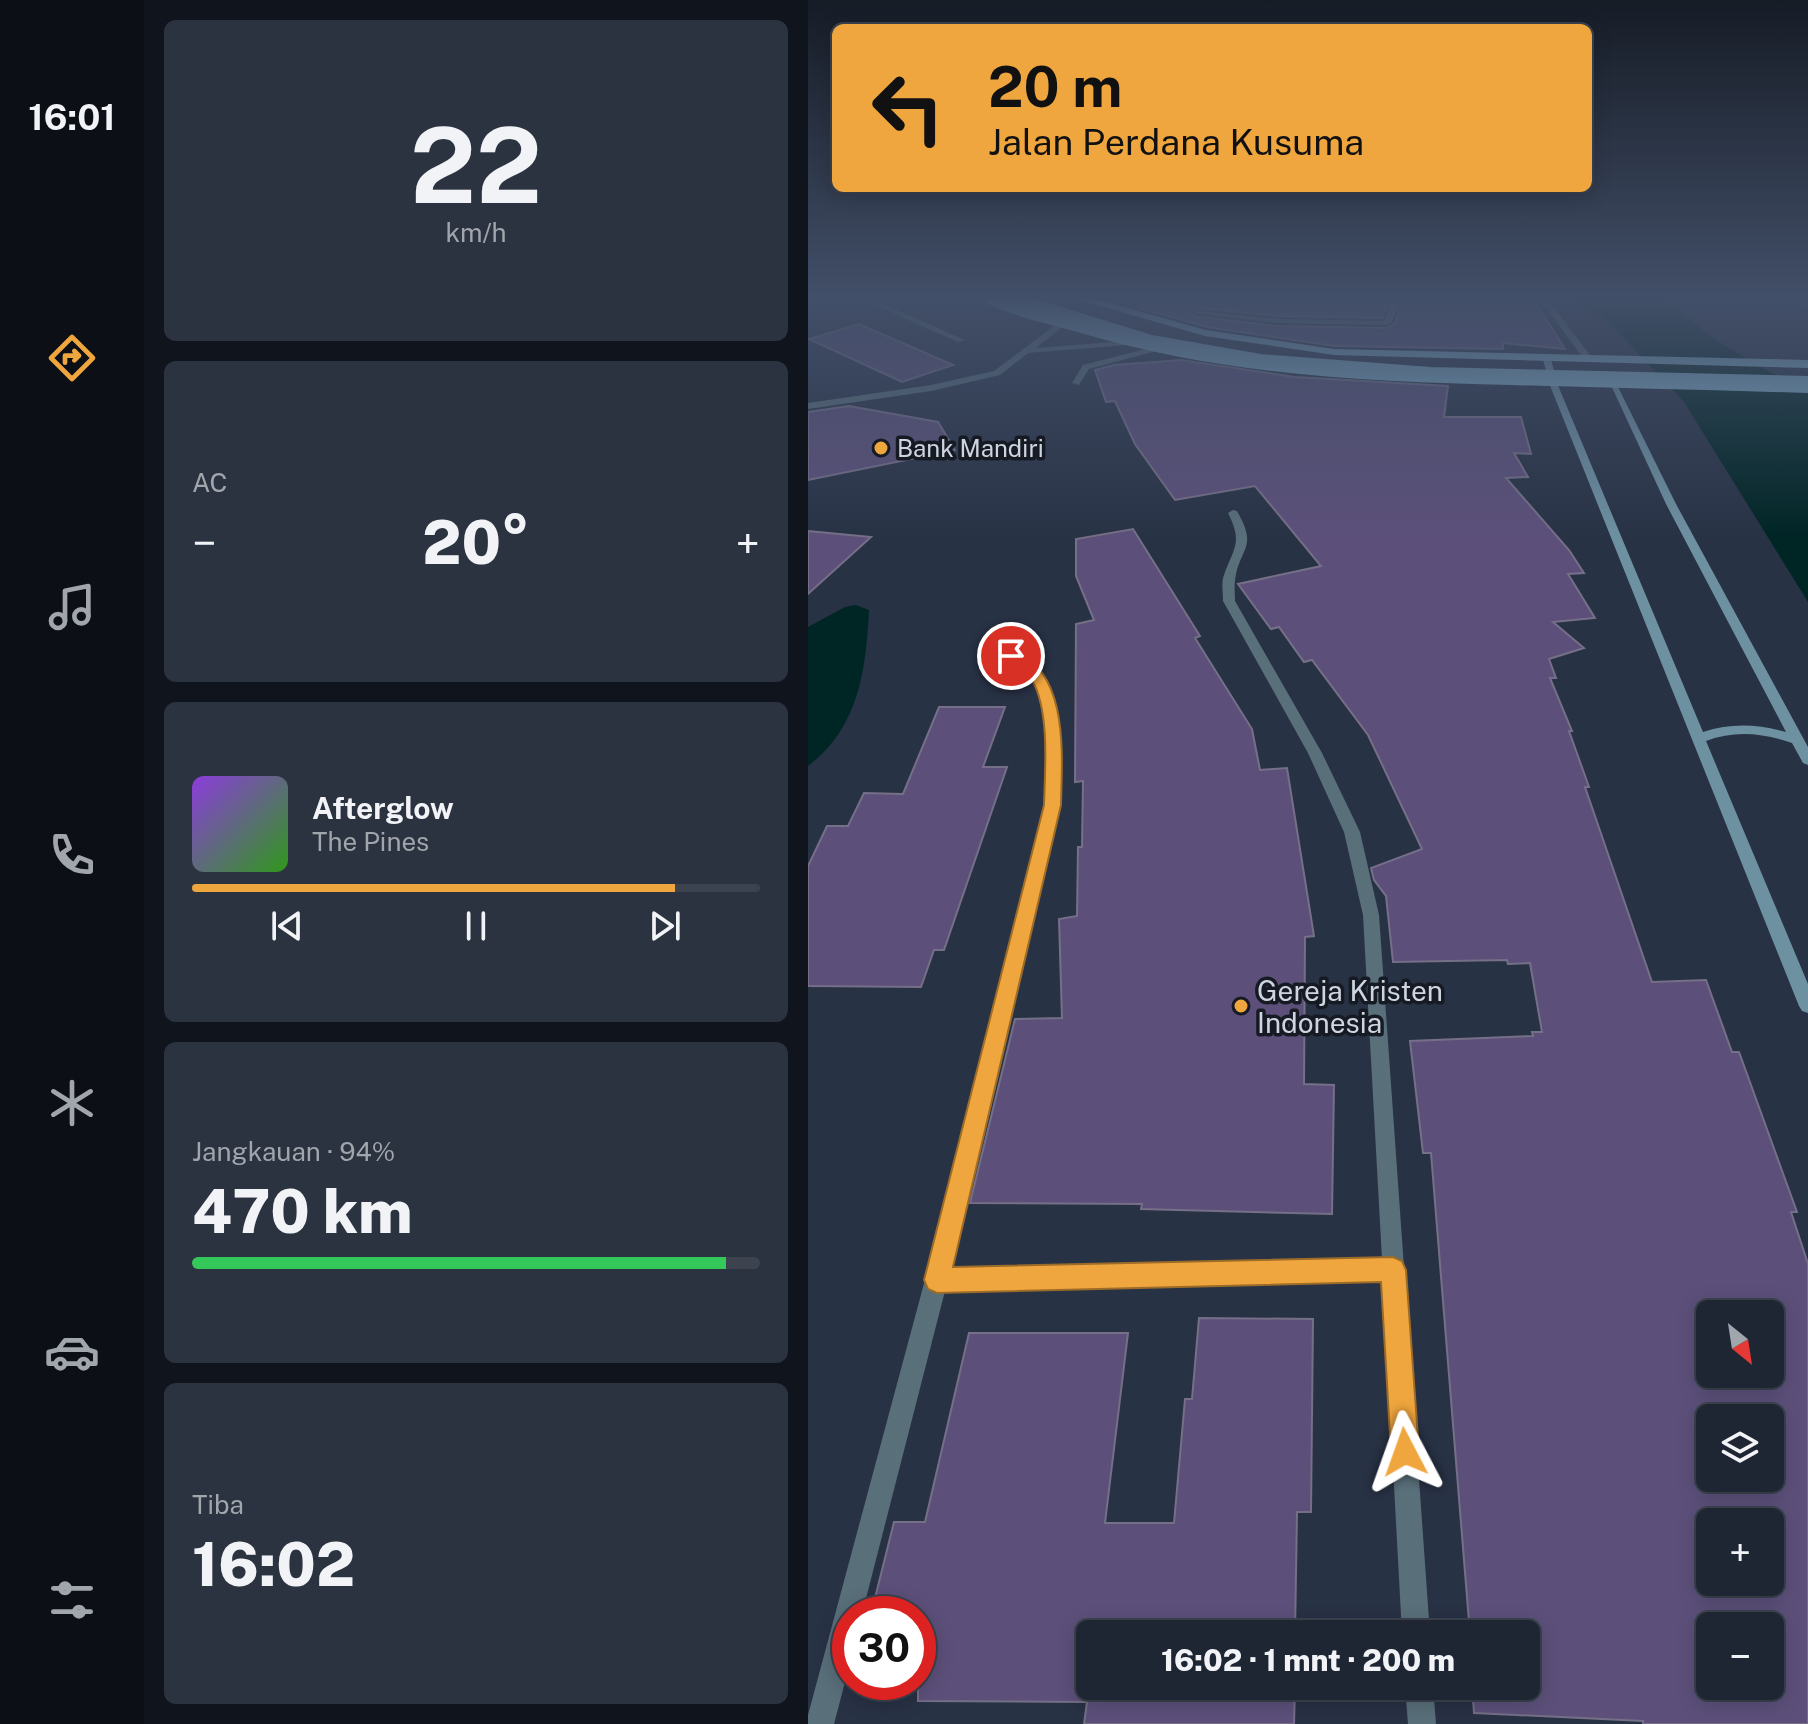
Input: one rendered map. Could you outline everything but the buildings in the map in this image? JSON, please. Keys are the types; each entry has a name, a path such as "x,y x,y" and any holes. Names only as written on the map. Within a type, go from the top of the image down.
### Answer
{"highway":[{"path":"1402,378 1552,380 1613,385 1647,382 1808,389"},
{"path":"1659,378 1808,382"}],"main road":[{"path":"1552,380 1808,1006"},
{"path":"1613,385 1671,504 1808,760"},
{"path":"1700,738 1720,730 1744,728 1772,731 1798,740"}],"street":[{"path":"808,406 976,378"},
{"path":"1076,383 1079,378"},
{"path":"1552,380 1647,382"},
{"path":"1233,513 1242,528 1245,543 1228,578 1229,601 1315,753 1352,832 1371,915 1415,1620"},
{"path":"820,1724 937,1280 1053,805 1054,733 1041,681 1026,663 996,649"},
{"path":"937,1280 1393,1270"},
{"path":"1420,1700 1422,1724"}],"shaded area":[{"path":"1662,378 1781,378 1808,394 1808,602 1684,402"},
{"path":"856,605 869,610 862,675 856,696 839,734 808,766 808,627 845,607"}],"place":[{"name":"Bank Mandiri","path":"881,448"},
{"name":"Gereja Kristen Indonesia","path":"1241,1006"}],"route":[{"path":"1011,656 1026,663 1041,681 1054,733 1053,805 937,1280 1393,1270 1405,1452"}]}
